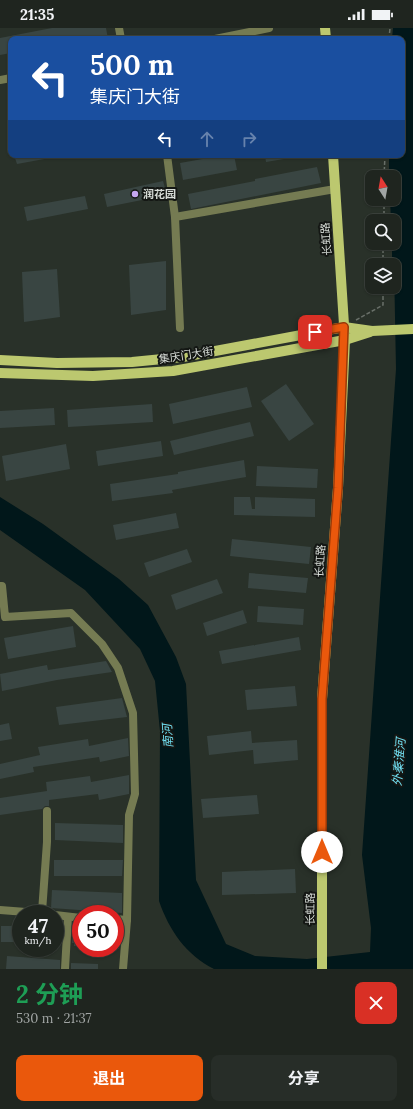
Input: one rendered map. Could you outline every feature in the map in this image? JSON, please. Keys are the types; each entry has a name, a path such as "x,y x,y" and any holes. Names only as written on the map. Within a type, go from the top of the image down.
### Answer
{"main road":[{"name":"长虹路","path":"322,969 322,699 338,488 345,340 333,158"},
{"name":"集庆门大街","path":"0,360 86,363 139,361 183,357 344,327 375,331 413,329"},
{"name":"集庆门大街","path":"0,374 93,376 173,371 345,340 375,331"}],"street":[{"path":"230,36 269,28"},
{"path":"166,158 175,217 180,328"},
{"path":"175,217 335,189"},
{"path":"0,586 2,586 5,617 71,612 102,644 118,668 133,713 135,794 129,815 127,920 123,969"},
{"path":"42,905 47,842 46,811"},
{"path":"0,910 12,911"},
{"path":"64,916 72,917"},
{"path":"65,969 68,917"}],"path":[{"path":"384,158 384,170"},
{"path":"344,327 383,305 383,294"}],"water":[{"path":"393,28 413,28 413,969 214,969 195,957 180,941 173,932 159,901 160,731 155,681 140,649 85,590 0,530 0,497 43,524 119,579 148,605 176,657 186,684 196,880 226,944 255,956 307,959 370,952 371,928 362,855 396,369 395,294 401,294 401,258 392,258 392,250 401,250 401,214 391,214 390,206 401,206 401,170 389,170 389,158 405,158 405,36 392,36"}],"building":[{"path":"52,28 106,28 107,36 10,36"},
{"path":"8,36 8,54 0,55 0,38"},
{"path":"15,158 50,158 17,164"},
{"path":"208,158 235,158 237,170 183,180 180,163"},
{"path":"265,158 290,158 266,162"},
{"path":"317,167 321,183 191,209 188,194"},
{"name":"润花园","path":"163,181 167,195 107,207 104,194"},
{"path":"85,196 88,209 27,221 24,207"},
{"path":"166,261 166,310 131,315 129,265"},
{"path":"57,269 60,317 24,322 22,272"},
{"path":"286,384 314,424 289,441 261,401"},
{"path":"247,387 252,407 173,424 169,404"},
{"path":"152,404 153,422 68,427 67,410"},
{"path":"54,408 55,425 0,428 0,411"},
{"path":"250,422 254,436 174,455 170,441"},
{"path":"161,441 163,456 98,466 96,451"},
{"path":"66,444 70,469 6,481 2,456"},
{"path":"244,460 246,477 172,490 173,493 112,501 110,484 178,474 178,472"},
{"path":"257,466 318,469 317,488 256,486"},
{"path":"234,497 250,497 252,509 255,509 255,497 315,499 315,517 234,515"},
{"path":"176,513 179,528 116,540 113,525"},
{"path":"232,539 311,547 309,564 230,556"},
{"path":"187,549 192,562 149,577 144,563"},
{"path":"249,573 308,578 306,593 248,588"},
{"path":"217,579 223,593 176,610 171,595"},
{"path":"258,606 304,609 303,625 257,622"},
{"path":"243,610 247,623 207,636 203,623"},
{"path":"73,626 76,647 8,659 4,638"},
{"path":"299,637 301,650 222,664 219,651 255,646"},
{"path":"106,661 112,672 57,680 2,691 0,674 47,665 48,670"},
{"path":"295,686 297,706 247,710 245,690"},
{"path":"122,698 127,717 59,725 56,707"},
{"path":"9,723 12,739 0,741 0,725"},
{"path":"251,731 252,743 297,740 298,760 254,764 253,750 209,755 207,736"},
{"path":"128,738 129,756 100,762 99,757 33,767 34,772 0,779 0,764 40,755 38,747 88,739 89,746"},
{"path":"129,775 129,794 99,800 98,794 49,800 49,806 45,806 42,809 0,815 0,798 47,791 46,782 90,776 91,782"},
{"path":"257,795 259,814 203,818 201,799"},
{"path":"55,823 123,825 123,843 55,840"},
{"path":"54,860 123,860 122,876 54,876"},
{"path":"295,869 296,893 222,895 222,872"},
{"path":"52,890 122,893 122,905 72,905 72,909 64,909 64,905 51,905"},
{"path":"1,926 12,926 12,942 1,942"},
{"path":"7,956 60,960 60,969 6,969"},
{"path":"71,963 98,964 98,969 71,969"}],"place":[{"name":"润花园","path":"135,194"}],"route":[{"path":"315,332 344,327 345,340 338,488 322,699 322,852"}],"water label":[{"name":"南河","path":"168,736"},
{"name":"外秦淮河","path":"399,762"}]}
